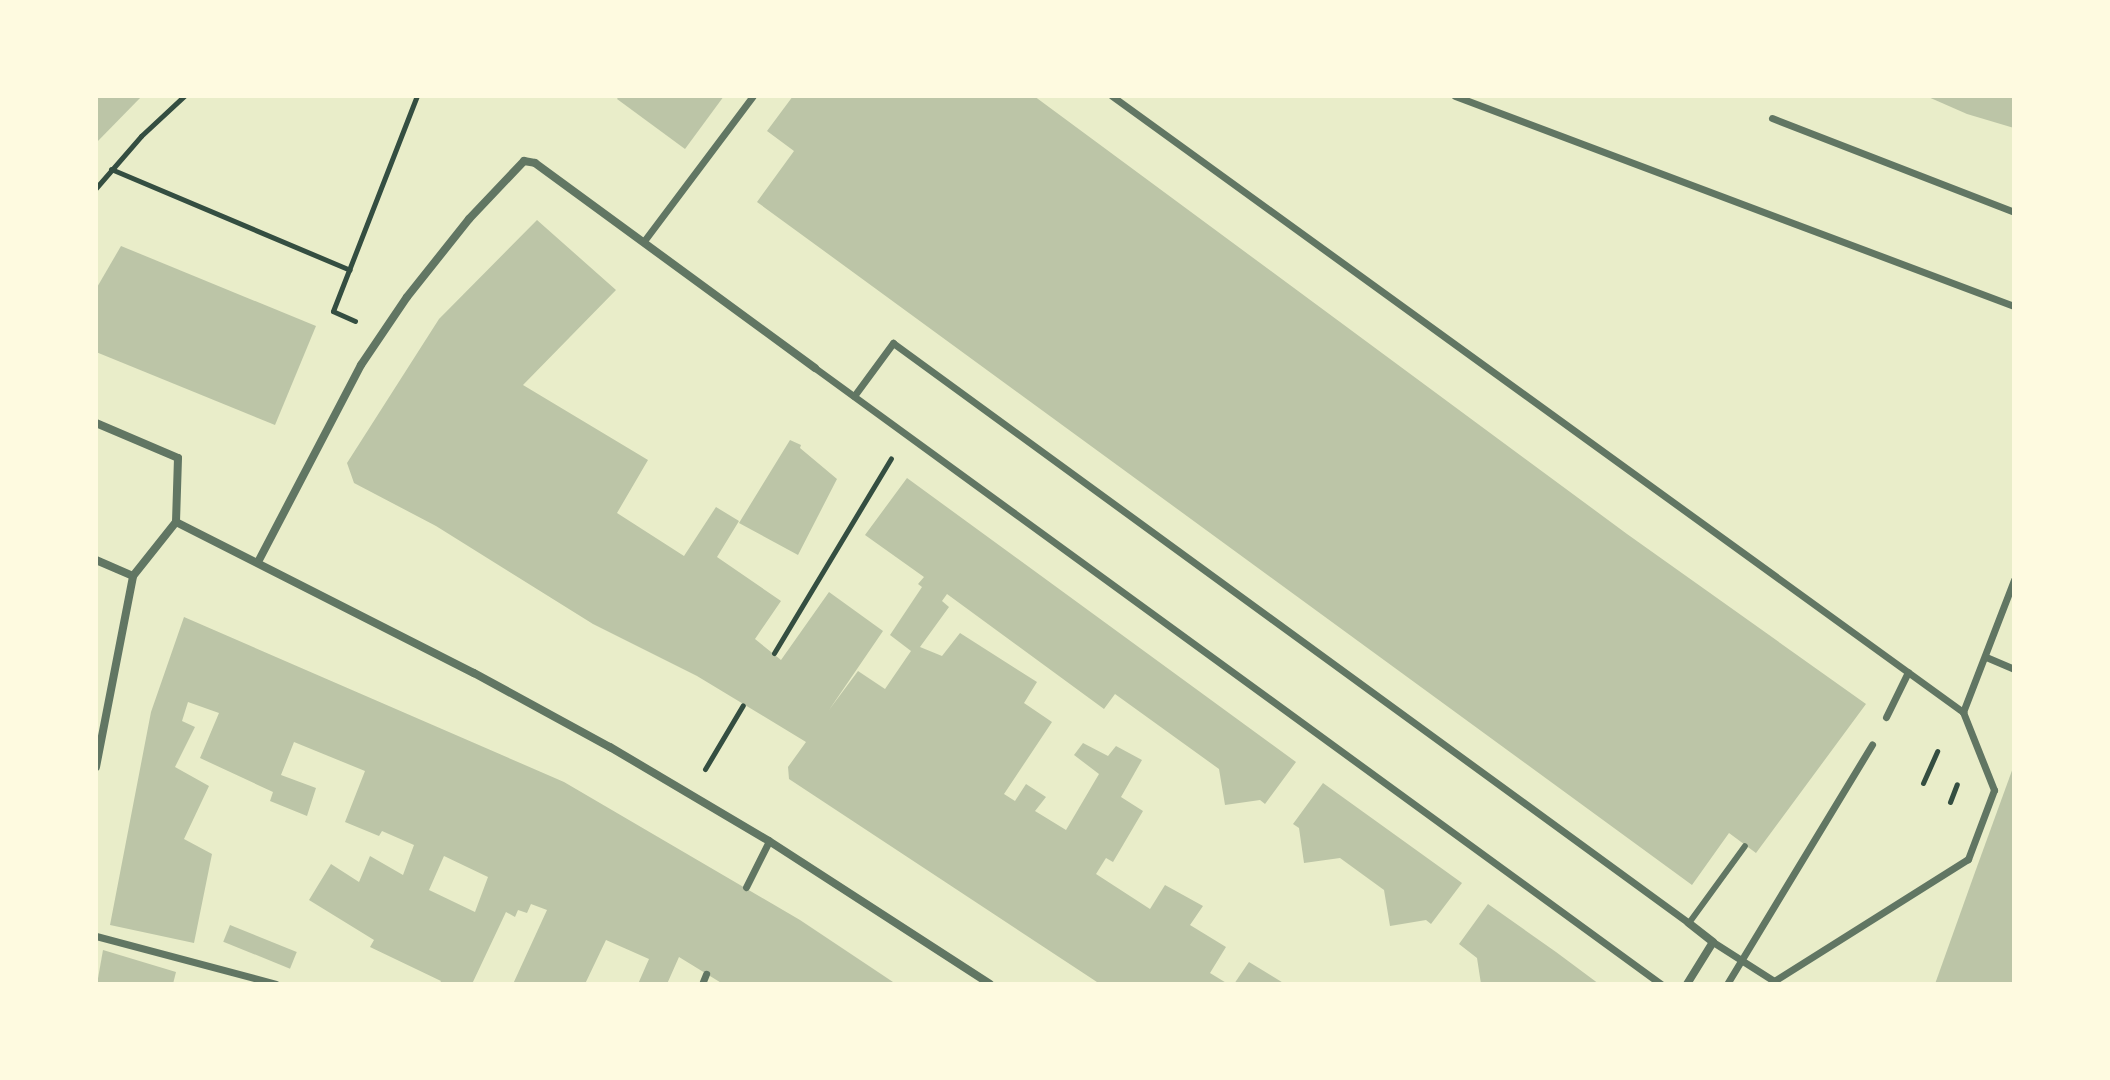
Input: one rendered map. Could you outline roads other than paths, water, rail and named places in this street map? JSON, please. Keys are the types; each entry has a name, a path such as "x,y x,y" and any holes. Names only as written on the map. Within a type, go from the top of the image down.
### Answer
{"street":[{"path":"644,241 753,96"},
{"path":"854,396 893,343 1772,983 1968,859 1994,790 1963,712 1112,96"},
{"path":"1455,96 2014,306"},
{"path":"1772,118 2014,212"},
{"path":"258,562 361,365 407,297 516,166 524,161 535,163 1661,984"},
{"path":"96,423 178,458 176,522 133,576 96,767"},
{"path":"176,522 474,673 690,794 769,841 990,984"},
{"path":"96,560 133,576"},
{"path":"1963,712 2011,597 2014,580"},
{"path":"1986,657 2014,669"},
{"path":"1886,717 1908,672"},
{"path":"1727,984 1872,745"},
{"path":"746,887 769,841"},
{"path":"1968,859 1978,862"},
{"path":"96,936 276,984"},
{"path":"1687,984 1713,942"},
{"path":"702,984 706,974"}],"lane":[{"path":"1689,923 1745,846"}]}
